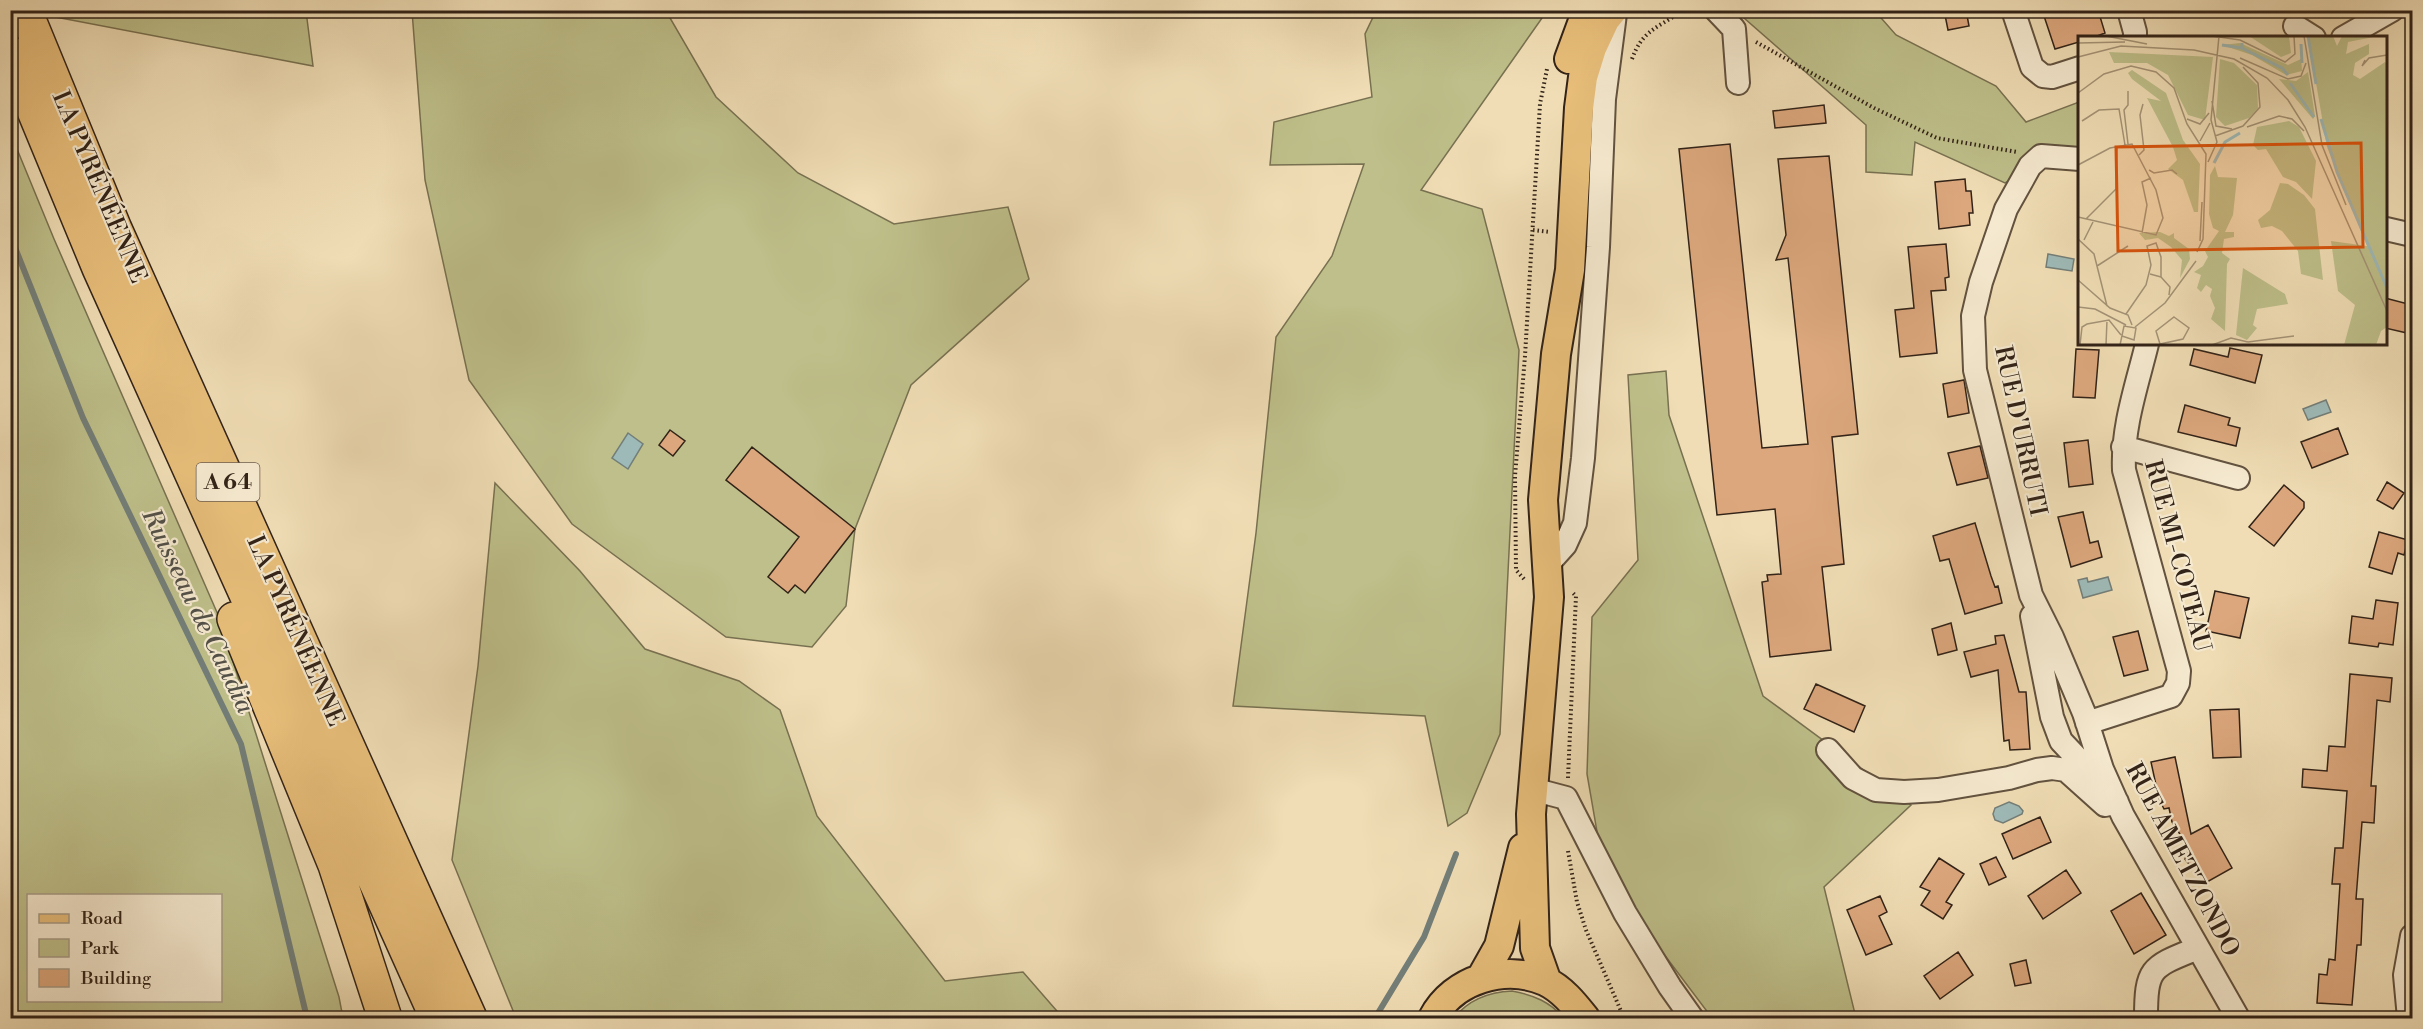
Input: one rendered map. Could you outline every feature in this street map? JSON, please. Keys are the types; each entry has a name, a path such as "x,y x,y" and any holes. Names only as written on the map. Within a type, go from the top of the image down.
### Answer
{"highway":[{"name":"LA PYRÉNÉENNE","path":"25,10 115,230 470,1018"},
{"name":"LA PYRÉNÉENNE","path":"10,53 99,268 437,1018"},
{"path":"162,408 184,498 335,865 385,1018"},
{"path":"439,951 477,996 488,1018"}],"main road":[{"path":"1556,354 1550,300 1560,106 1569,60 1587,10"},
{"path":"1547,982 1535,948 1532,801 1548,630 1539,575 1543,500 1556,354 1570,270 1575,138 1583,77 1592,48 1605,20 1614,10"},
{"path":"1481,978 1498,946 1532,801"},
{"path":"1433,1018 1437,1010 1457,990 1481,978 1503,974 1526,975 1547,982 1570,999 1585,1018"}],"street":[{"path":"1539,575 1565,545 1575,523 1583,458 1597,259 1604,99 1614,10"},
{"path":"1716,10 1734,29 1738,83"},
{"path":"2013,10 2032,67 2043,76 2052,77 2078,69"},
{"path":"2129,10 2134,36"},
{"path":"2346,36 2392,10"},
{"path":"2041,156 2078,159"},
{"name":"RUE D'URRUTI","path":"2041,156 2030,166 2006,209 1981,282 1973,316 1975,370 2031,595 2052,637 2087,723"},
{"path":"2387,229 2412,235"},
{"name":"RUE MI-COTEAU","path":"2087,723 2171,696 2178,683 2179,670 2124,470 2123,447 2147,345"},
{"path":"2123,447 2238,478"},
{"path":"2039,612 2032,614 2052,717 2061,741 2078,759 2094,771 2102,769"},
{"name":"RUE AMETZONDO","path":"2087,723 2102,769 2123,816 2238,1018"},
{"path":"2052,768 2054,755 2061,741"},
{"path":"1828,750 1853,778 1876,790 1904,792 1938,790 2052,768 2066,770 2105,805 2117,802"},
{"path":"1532,801 1566,798 1625,913 1670,987 1692,1018"},
{"path":"2409,1018 2405,975 2412,936"},
{"path":"2146,1018 2146,995 2149,978 2153,971 2160,965 2198,948"}],"path":[{"path":"1631,62 1636,48 1655,26 1679,13"},
{"path":"1734,29 1874,108 1937,138 2041,156"},
{"path":"1539,575 1516,570 1515,476 1526,345 1540,104 1549,58"}],"green space":[{"path":"24,11 306,11 313,66"},
{"path":"412,11 666,11 716,97 798,173 894,224 1008,207 1029,279 911,385 855,529 846,606 812,647 726,637 572,524 469,380 425,180"},
{"path":"1376,11 1547,11 1421,190 1482,209 1519,350 1500,734 1467,813 1448,826 1425,716 1233,706 1256,533 1276,337 1332,256 1364,164 1270,165 1274,122 1372,97 1365,34"},
{"path":"1736,11 1875,11 1896,35 1996,86 2026,122 2078,102 2078,156 2060,153 2005,183 1915,142 1912,175 1866,172 1866,125"},
{"path":"10,132 54,239 219,617 339,997 343,1018 11,1018"},
{"path":"1666,371 1669,415 1763,696 1911,805 1824,887 1856,1018 1712,1018 1660,949 1600,849 1587,774 1592,617 1638,560 1628,375"},
{"path":"495,483 580,571 645,649 739,681 780,710 817,816 945,981 1023,972 1063,1018 516,1018 452,860 478,666"},
{"path":"1512,991 1541,1000 1564,1018 1454,1018 1473,1001 1495,993"}],"water":[{"path":"2048,254 2074,259 2072,271 2046,267"},
{"path":"2326,400 2331,412 2308,420 2303,409"},
{"path":"628,433 643,444 628,469 612,458"},
{"path":"2108,577 2112,590 2083,598 2078,580 2087,578 2088,582"},
{"path":"2009,802 2019,806 2023,811 2022,814 2003,823 1995,820 1993,814 1995,808"}],"building":[{"path":"1944,10 1966,10 1969,26 1948,30"},
{"path":"2042,10 2098,10 2105,33 2097,36 2078,36 2078,42 2055,49"},
{"path":"1824,105 1826,123 1775,128 1773,111"},
{"path":"1730,144 1762,448 1808,444 1788,258 1776,260 1786,235 1778,159 1829,156 1858,434 1832,437 1844,564 1822,567 1831,650 1770,657 1762,582 1768,581 1767,575 1781,574 1775,509 1717,515 1679,149"},
{"path":"1965,179 1966,191 1971,191 1973,213 1969,213 1970,225 1939,229 1935,182"},
{"path":"1946,244 1949,277 1945,278 1946,290 1931,291 1937,353 1900,357 1895,310 1914,308 1908,247"},
{"path":"2387,299 2412,305 2407,333 2387,328"},
{"path":"2230,348 2262,355 2255,383 2190,365 2194,349 2228,357"},
{"path":"2076,349 2099,350 2095,398 2073,397"},
{"path":"1964,380 1969,413 1948,417 1943,384"},
{"path":"2185,405 2230,418 2228,425 2240,428 2236,446 2178,432"},
{"path":"2338,428 2348,454 2312,468 2301,442"},
{"path":"670,430 685,441 673,456 659,445"},
{"path":"2088,440 2093,484 2069,487 2064,443"},
{"path":"1980,446 1988,478 1957,485 1948,453"},
{"path":"752,447 855,529 805,593 795,585 788,593 768,577 799,537 726,480"},
{"path":"2387,482 2404,493 2393,509 2377,500"},
{"path":"2284,485 2304,502 2304,508 2274,546 2249,527"},
{"path":"2083,512 2090,543 2098,541 2102,557 2071,567 2058,517"},
{"path":"1975,523 2002,603 1965,614 1949,559 1940,561 1933,536"},
{"path":"2379,532 2408,540 2404,555 2398,553 2392,574 2369,567"},
{"path":"2215,591 2249,598 2240,638 2206,631"},
{"path":"2376,600 2398,603 2393,645 2379,643 2378,647 2349,643 2352,616 2373,619"},
{"path":"1951,623 1957,650 1938,655 1932,629"},
{"path":"2138,631 2148,670 2124,676 2113,637"},
{"path":"2004,635 2019,692 2026,692 2030,749 2010,750 2009,740 2004,741 1998,670 1971,677 1964,652 1996,644 1995,636"},
{"path":"2350,674 2392,678 2390,702 2377,700 2371,786 2376,786 2374,823 2362,822 2356,899 2363,899 2361,945 2357,945 2352,1005 2317,1003 2319,974 2327,975 2329,959 2335,960 2340,884 2332,884 2335,848 2343,848 2347,791 2302,787 2303,769 2327,771 2329,746 2345,747"},
{"path":"1816,684 1865,706 1854,732 1804,709"},
{"path":"2239,709 2241,757 2213,758 2210,710"},
{"path":"2175,757 2191,834 2208,825 2232,868 2207,882 2198,866 2189,864 2185,859 2189,848 2172,822 2169,808 2164,809 2159,799 2151,762"},
{"path":"2040,817 2051,842 2013,859 2002,834"},
{"path":"1996,857 2006,877 1989,885 1980,864"},
{"path":"1939,858 1964,874 1946,902 1952,905 1943,919 1921,905 1930,891 1920,887"},
{"path":"2066,870 2081,893 2043,919 2028,896"},
{"path":"2141,893 2166,935 2134,954 2111,911"},
{"path":"1880,896 1887,912 1879,916 1892,944 1866,955 1847,910"},
{"path":"1958,952 1973,975 1940,999 1924,976"},
{"path":"2026,960 2031,983 2015,986 2010,964"}],"waterway":[{"name":"Ruisseau de Caudia","path":"10,235 83,418 241,744 307,1018"},
{"path":"1375,1018 1424,937 1456,854"}]}
